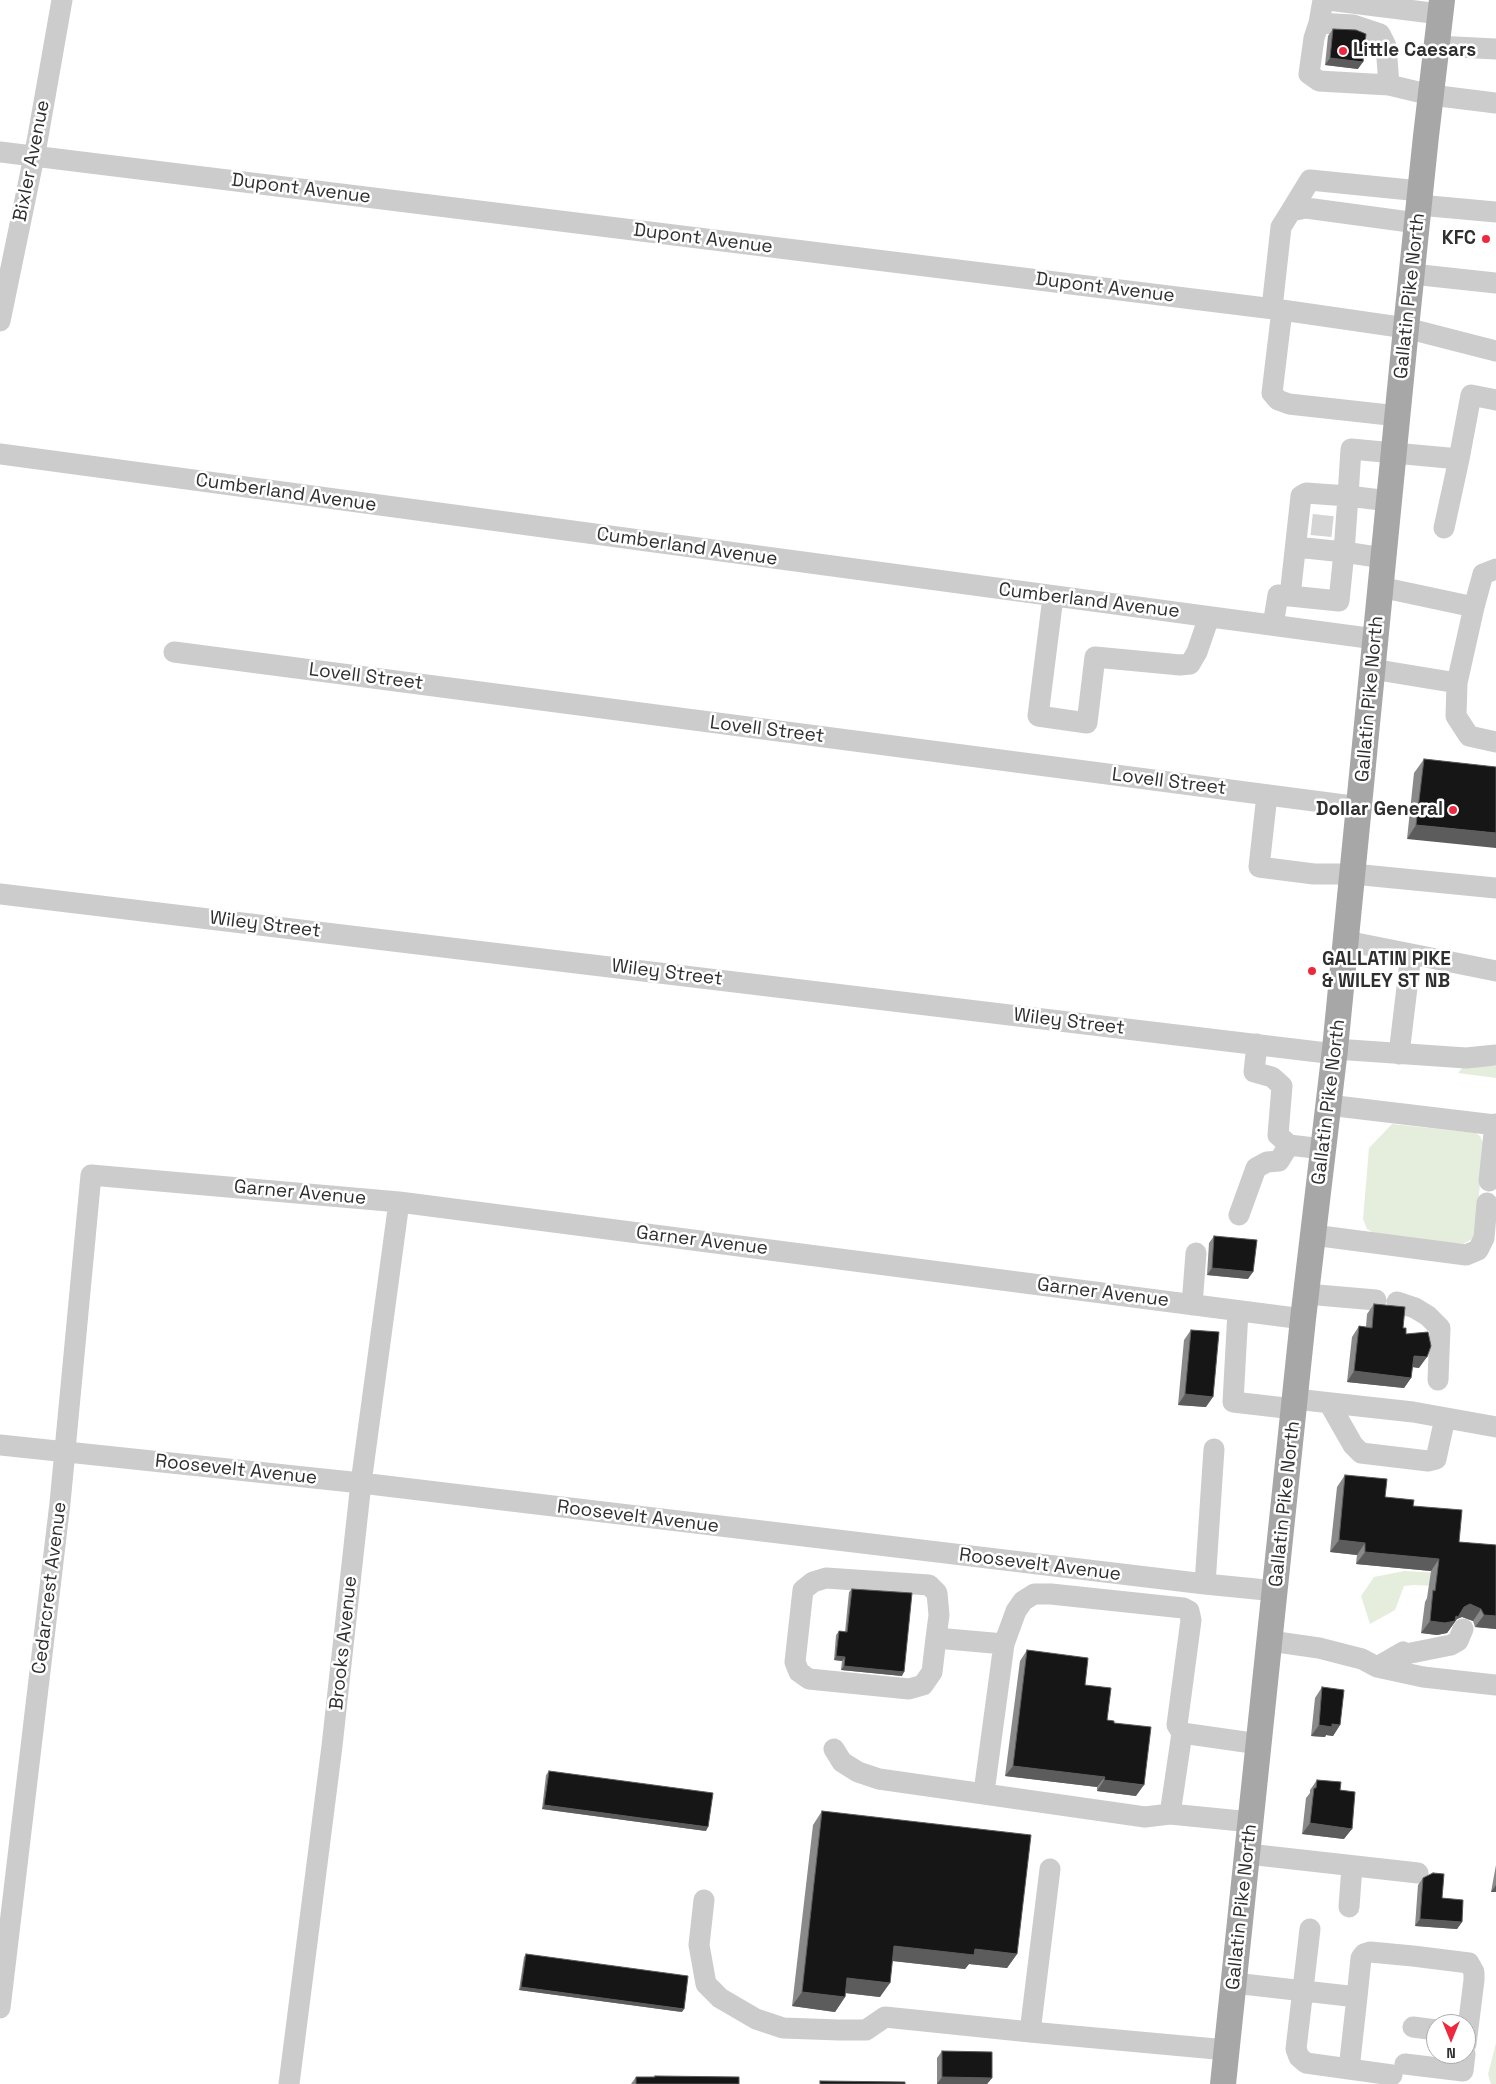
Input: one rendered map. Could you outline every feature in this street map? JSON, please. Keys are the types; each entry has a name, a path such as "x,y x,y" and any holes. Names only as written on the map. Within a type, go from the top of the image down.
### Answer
{"main road":[{"name":"Gallatin Pike North","path":"1223,2084 1305,1307 1335,1051 1406,328 1441,7"}],"street":[{"name":"Bixler Avenue","path":"0,321 34,156 62,0"},
{"path":"1322,0 1320,23 1314,38 1309,74 1319,81 1389,85 1431,95 1496,103"},
{"path":"1328,0 1441,7"},
{"path":"1320,23 1353,25 1380,34 1386,46 1389,85"},
{"path":"1436,46 1496,49"},
{"name":"Dupont Avenue","path":"0,152 1277,309 1406,328 1496,352"},
{"path":"1398,416 1289,404 1278,400 1272,393 1281,227 1310,180 1419,206"},
{"path":"1290,211 1306,208 1419,206 1496,212"},
{"path":"1412,274 1496,283"},
{"path":"1444,528 1471,395 1496,400"},
{"path":"1336,634 1351,449 1458,459"},
{"name":"Cumberland Avenue","path":"0,454 1375,639"},
{"path":"1290,596 1300,496 1306,493 1325,501 1348,496 1389,501"},
{"path":"1296,547 1320,542 1344,552 1383,558"},
{"path":"1496,569 1483,574 1474,607 1457,683 1456,716 1469,736 1496,742"},
{"path":"1380,587 1474,607"},
{"path":"1273,626 1278,595 1339,602"},
{"path":"1053,597 1038,716 1087,723 1095,657 1180,665 1190,664 1198,652 1209,617"},
{"name":"Lovell Street","path":"174,652 1360,807"},
{"path":"1372,669 1457,683"},
{"path":"1267,795 1259,867 1314,874 1353,874 1496,888"},
{"name":"Wiley Street","path":"0,894 1256,1044 1335,1051 1466,1058 1496,1054"},
{"path":"1346,941 1496,971"},
{"path":"1399,1054 1411,954"},
{"path":"1256,1044 1254,1072 1272,1077 1282,1086 1278,1135 1289,1145 1323,1149"},
{"path":"1328,1105 1496,1124 1489,1180"},
{"path":"1238,1215 1256,1168 1267,1162 1279,1161 1289,1145"},
{"name":"Cedarcrest Avenue","path":"0,2008 59,1513 91,1175 99,1176"},
{"name":"Garner Avenue","path":"99,1176 399,1202 1238,1310 1386,1301 1422,1312 1440,1328 1438,1380"},
{"name":"Brooks Avenue","path":"289,2084 332,1746 361,1484 399,1202"},
{"path":"1313,1235 1466,1255 1478,1250 1484,1238 1487,1203"},
{"path":"1192,1304 1196,1253"},
{"path":"1238,1310 1233,1402 1330,1403 1413,1412 1496,1427"},
{"path":"1330,1403 1353,1445 1361,1453 1428,1461 1436,1459 1445,1418"},
{"name":"Roosevelt Avenue","path":"0,1445 361,1484 1276,1591"},
{"path":"1205,1584 1214,1449"},
{"path":"826,1578 929,1585 937,1593 939,1615 936,1638 932,1672 923,1685 909,1689 810,1680 799,1672 795,1662 803,1590 813,1582 826,1578"},
{"path":"984,1792 1004,1644 1016,1611 1023,1601 1034,1594 1051,1594 1183,1608 1189,1611 1191,1620 1177,1725 1182,1733 1170,1814"},
{"path":"1377,1668 1403,1652 1406,1654 1458,1641 1463,1629"},
{"path":"936,1638 1004,1644"},
{"path":"1270,1641 1318,1648 1362,1659 1377,1668 1423,1677 1496,1685"},
{"path":"1182,1733 1259,1744"},
{"path":"834,1749 842,1762 858,1772 880,1779 984,1792 1145,1817 1170,1814 1251,1822"},
{"path":"1248,1854 1418,1873"},
{"path":"1349,1907 1352,1866"},
{"path":"1030,2032 1050,1869"},
{"path":"704,1900 699,1945 706,1984 720,1998 756,2019 784,2028 866,2030 885,2017 1227,2050"},
{"path":"1310,1929 1296,2049 1299,2057 1306,2064 1361,2075 1399,2069 1463,2071 1464,2064"},
{"path":"1361,2075 1357,1997 1361,1958 1364,1954 1370,1952 1413,1956 1469,1964 1474,1972 1469,2014"},
{"path":"1234,1983 1357,1997"},
{"path":"1413,2027 1426,2029"}],"green space":[{"path":"1464,1066 1496,1066 1496,1078 1458,1073"},
{"path":"1392,1124 1476,1133 1480,1136 1484,1145 1475,1234 1472,1239 1463,1244 1380,1237 1367,1229 1363,1219 1369,1148"},
{"path":"1404,1571 1496,1576 1496,1589 1404,1586 1395,1610 1370,1624 1361,1596 1374,1577"},
{"path":"1496,2043 1496,2084 1491,2084 1488,2074"}],"building":[{"name":"Little Caesars","path":"1333,29 1356,30 1366,34 1363,62 1330,58"},
{"name":"Dollar General","path":"1424,759 1496,767 1496,833 1416,825"},
{"path":"1214,1236 1257,1240 1253,1272 1212,1268"},
{"path":"1374,1304 1405,1307 1403,1328 1406,1328 1406,1334 1428,1332 1431,1346 1427,1357 1414,1356 1411,1378 1354,1371 1359,1326 1372,1328"},
{"path":"1191,1330 1219,1332 1213,1397 1185,1394"},
{"path":"1345,1475 1387,1479 1385,1497 1414,1500 1413,1506 1462,1510 1459,1542 1496,1545 1496,1616 1484,1615 1481,1609 1470,1604 1464,1607 1458,1617 1456,1616 1455,1621 1445,1623 1430,1621 1439,1559 1365,1552 1365,1543 1339,1540"},
{"path":"852,1589 912,1593 904,1672 844,1666 845,1657 836,1656 839,1631 847,1632"},
{"path":"1027,1650 1088,1658 1085,1685 1111,1688 1107,1720 1114,1721 1114,1723 1151,1727 1144,1785 1104,1780 1105,1777 1013,1766"},
{"path":"1322,1687 1344,1690 1340,1725 1332,1724 1332,1727 1319,1725"},
{"path":"549,1771 713,1793 708,1827 544,1805"},
{"path":"1317,1780 1341,1782 1340,1790 1355,1792 1352,1829 1310,1823 1314,1788 1316,1788"},
{"path":"822,1811 1031,1835 1017,1954 975,1949 974,1955 894,1946 890,1983 847,1978 845,1997 802,1992"},
{"path":"1433,1873 1444,1874 1442,1898 1463,1900 1462,1922 1420,1919 1423,1878"},
{"path":"526,1954 688,1976 684,2009 521,1987"},
{"path":"942,2051 992,2052 992,2078 942,2077"},
{"path":"636,2077 739,2077 739,2084 636,2084"},
{"path":"820,2081 905,2082 905,2084 820,2084"}],"tunnel":[{"path":"1321,536 1324,508"}],"place":[{"name":"Little Caesars","path":"1343,51"},
{"name":"KFC","path":"1486,239"},
{"name":"Dollar General","path":"1453,810"},
{"name":"GALLATIN PIKE & WILEY ST NB","path":"1312,971"}]}
